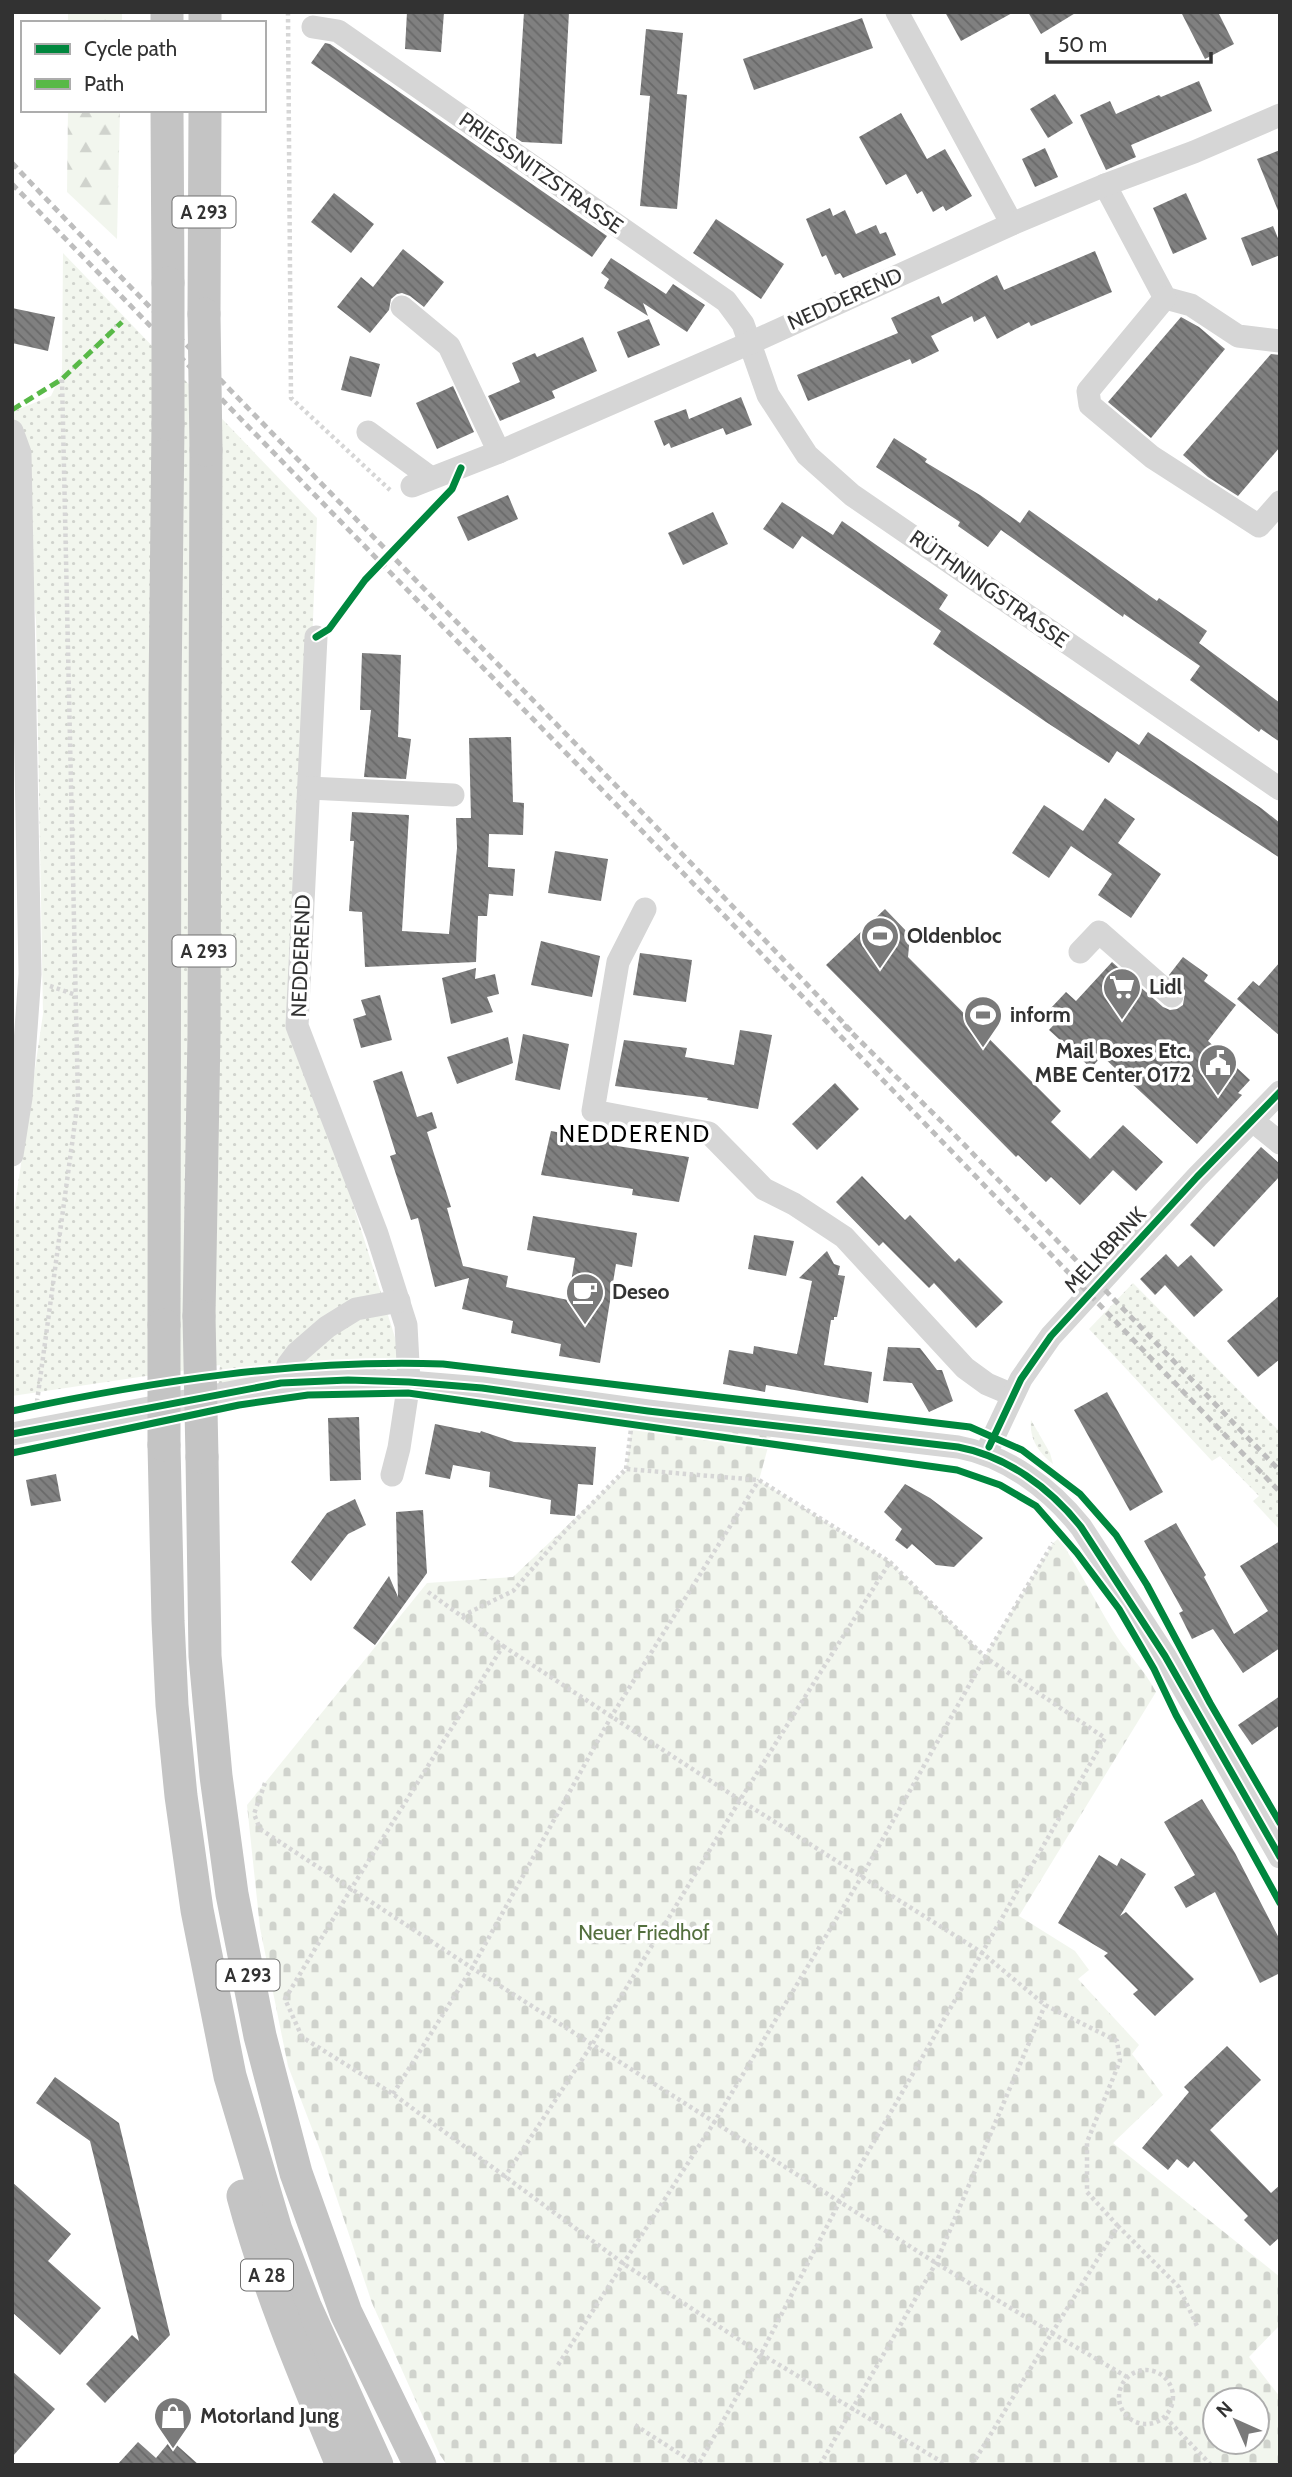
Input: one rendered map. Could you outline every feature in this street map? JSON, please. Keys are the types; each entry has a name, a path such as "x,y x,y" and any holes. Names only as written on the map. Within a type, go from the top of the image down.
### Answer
{"highway":[{"name":"A 293","path":"167,112 164,1445 172,1705 179,1783 197,1910 230,2076 276,2230 300,2294 377,2465"},
{"name":"A 293","path":"205,112 204,1020 199,1316 205,1656 216,1776 232,1894 260,2036 296,2173 346,2313 420,2465"},
{"name":"A 28","path":"230,2076 235,2166 257,2246 292,2346 341,2465"}],"street":[{"path":"897,12 1012,224"},
{"name":"PRIESSNITZSTRASSE","path":"313,27 338,31 726,301 743,324 750,343"},
{"name":"NEDDEREND","path":"421,482 499,452 750,343 1012,224 1280,116"},
{"path":"1105,185 1165,298 1191,305 1238,337 1280,341"},
{"path":"1165,298 1088,391 1090,405 1152,457 1259,526 1280,502"},
{"path":"402,307 449,346 499,452"},
{"name":"RÜTHNINGSTRASSE","path":"750,343 768,395 807,455 852,495 1280,789"},
{"path":"12,431 20,453 30,974 21,1098 12,1155"},
{"path":"368,432 421,482"},
{"name":"NEDDEREND","path":"316,637 297,1026 377,1234 406,1325 409,1382 392,1475"},
{"path":"309,788 453,795"},
{"path":"645,909 618,962 593,1111 709,1133 764,1189 794,1204 844,1237 965,1368 987,1384 1013,1395"},
{"path":"1080,952 1099,932 1172,996"},
{"name":"MELKBRINK","path":"986,1453 1030,1363 1067,1318 1280,1092"},
{"path":"1253,1121 1280,1143"},
{"path":"281,1383 288,1365 297,1353 327,1327 356,1309 399,1301"},
{"path":"23,1432 281,1383 348,1380 482,1388 634,1409 933,1443 986,1453 1012,1466 1046,1492 1069,1512 1081,1527 1165,1656 1280,1857"}],"path":[{"path":"288,12 291,398 390,490 421,482"},
{"path":"23,1432 78,1100 61,379"},
{"path":"462,1616 513,1591 566,1530 626,1469 634,1409"},
{"path":"626,1469 759,1480 890,1562 985,1657 1105,1738 840,2202 761,2354 698,2465 635,2425"},
{"path":"393,2094 472,1968 611,1717 759,1480"},
{"path":"558,2365 715,2121 862,1876 985,1657 1053,1543"},
{"path":"504,2178 593,2043 740,1800 890,1562"},
{"path":"428,1592 503,1646 611,1717 981,1952 1045,2006 1117,2041 1120,2061 1087,2142 1087,2192 1179,2287 1197,2326"},
{"path":"503,1646 285,1999 302,2037 393,2094 624,2264 761,2354 947,2465"},
{"path":"265,1783 254,1814 260,1829 472,1968 936,2263 1127,2377"},
{"path":"820,2465 936,2263 1045,2006"},
{"path":"972,2465 1118,2226"},
{"path":"1146,2370 1157,2372 1166,2378 1173,2398 1171,2409 1165,2417 1145,2425 1135,2423 1126,2416 1118,2397 1127,2377 1136,2371 1146,2370"},
{"path":"1165,2417 1211,2465"}],"green space":[{"path":"68,12 122,12 122,21 68,21"},
{"path":"68,112 120,112 117,239 67,192"},
{"path":"63,253 317,518 297,1026 409,1382 217,1396 220,1365 12,1396 12,1225 43,1014 36,621 20,453 12,432 12,412 51,396 62,373"},
{"path":"1133,1283 1280,1432 1280,1530 1253,1501 1259,1496 1220,1456 1212,1461 1089,1329"},
{"name":"Neuer Friedhof","path":"634,1409 774,1425 759,1480 890,1562 985,1656 1053,1543 1059,1538 1112,1629 1156,1692 1019,1916 1075,1951 1089,1970 1078,1979 1139,2045 1132,2054 1163,2095 1113,2143 1280,2277 1280,2325 1249,2357 1280,2397 1280,2465 447,2465 440,2455 372,2303 324,2160 288,2066 260,1928 247,1805 427,1583 513,1577 626,1470"},
{"path":"1031,1420 1050,1453 1053,1464 1036,1445"}],"building":[{"path":"407,12 444,12 441,52 405,49"},
{"path":"524,12 569,12 562,144 522,142 516,138"},
{"path":"945,12 1014,12 961,41"},
{"path":"1028,12 1077,12 1041,34"},
{"path":"1181,12 1218,12 1234,44 1205,59"},
{"path":"862,18 873,48 754,90 743,59"},
{"path":"646,29 683,33 677,94 687,95 677,209 640,206 650,96 640,95"},
{"path":"325,43 607,236 592,257 311,63"},
{"path":"1199,81 1212,111 1131,145 1136,157 1106,170 1080,115 1110,101 1116,114"},
{"path":"1055,94 1073,123 1048,138 1030,109"},
{"path":"901,113 927,159 945,149 972,196 946,211 943,206 933,212 922,191 917,194 906,174 886,185 859,137"},
{"path":"1045,148 1058,177 1035,187 1022,159"},
{"path":"1280,150 1280,213 1279,213 1257,159"},
{"path":"334,193 374,224 351,253 311,222"},
{"path":"1186,193 1207,239 1173,254 1153,208"},
{"path":"830,208 833,216 845,210 856,234 876,225 880,234 886,232 896,255 843,278 840,273 835,275 826,255 822,257 806,219"},
{"path":"716,219 784,264 761,299 693,253"},
{"path":"1273,226 1280,243 1280,255 1252,266 1241,238"},
{"path":"403,249 444,282 424,307 410,296 397,294 391,299 389,310 370,333 337,307 361,277 373,287"},
{"path":"1095,251 1112,292 1031,326 1029,322 997,339 985,316 974,322 972,316 931,336 939,351 912,364 910,359 808,401 797,375 898,333 891,318 939,296 942,304 997,275 1004,290"},
{"path":"611,258 666,294 673,284 705,305 687,332 643,303 648,316 604,288 609,279 601,273"},
{"path":"12,308 55,317 48,351 12,343"},
{"path":"1181,317 1199,327 1225,349 1151,438 1108,402"},
{"path":"649,319 660,345 628,358 617,332"},
{"path":"583,337 597,371 552,391 555,398 500,421 488,396 520,382 512,363 535,353 537,357"},
{"path":"1271,354 1280,355 1280,447 1238,496 1208,477 1183,455"},
{"path":"350,356 380,364 371,397 341,390"},
{"path":"453,386 474,432 437,449 416,403"},
{"path":"741,397 752,425 726,435 723,428 671,448 669,443 664,446 654,421 686,409 689,419"},
{"path":"894,438 927,459 925,462 1020,523 1029,510 1157,601 1159,598 1207,631 1199,643 1280,703 1280,742 1261,729 1259,732 1190,680 1200,666 1124,614 1123,617 1001,530 988,547 958,526 960,522 876,467"},
{"path":"508,495 518,519 468,541 457,517"},
{"path":"782,502 833,535 842,521 948,595 939,609 1139,745 1148,732 1261,808 1280,823 1280,858 1117,751 1109,763 1046,722 933,644 941,631 802,536 793,549 763,529"},
{"path":"713,512 728,544 683,565 668,533"},
{"path":"362,653 401,655 398,737 411,739 406,779 364,777 371,710 360,710"},
{"path":"511,737 513,802 524,803 523,835 489,834 488,867 515,869 513,896 489,894 487,916 478,916 476,962 365,967 362,912 349,911 354,841 350,841 352,812 409,815 402,931 449,934 457,848 456,818 471,818 469,738"},
{"path":"1105,798 1135,819 1118,843 1161,874 1131,918 1098,895 1112,874 1071,846 1049,878 1012,853 1044,805 1083,831"},
{"path":"555,851 608,859 601,901 548,893"},
{"path":"885,909 910,935 908,957 1061,1111 1051,1122 1090,1159 1123,1125 1163,1162 1136,1191 1113,1170 1080,1205 1051,1177 1046,1182 1018,1155 1016,1157 826,965"},
{"path":"541,941 600,956 592,997 531,985"},
{"path":"640,953 692,960 686,1002 633,995"},
{"path":"1183,957 1208,975 1204,981 1236,1005 1208,1041 1250,1080 1238,1093 1242,1095 1197,1144 1102,1056 1091,1068 1049,1030 1060,1018 1050,1009 1066,992 1076,1001 1112,962 1163,1007 1177,1009 1183,1005 1185,992 1169,975"},
{"path":"1280,962 1280,1036 1237,999 1253,981 1259,986"},
{"path":"476,968 475,979 495,974 499,994 487,997 493,1012 451,1024 442,978"},
{"path":"380,995 392,1040 361,1048 353,1019 366,1015 361,1000"},
{"path":"740,1030 772,1035 758,1109 707,1100 708,1098 615,1086 624,1040 687,1048 685,1057 734,1065"},
{"path":"523,1034 569,1044 560,1090 515,1080"},
{"path":"508,1037 513,1063 457,1084 447,1057"},
{"path":"402,1071 417,1117 432,1112 437,1128 427,1132 451,1207 447,1208 463,1266 508,1276 506,1287 568,1300 575,1258 527,1250 533,1216 637,1233 632,1267 616,1264 600,1363 559,1356 561,1344 511,1333 513,1321 462,1309 469,1278 435,1287 418,1218 411,1220 390,1156 396,1154 373,1081"},
{"path":"835,1083 859,1109 817,1150 792,1124"},
{"path":"551,1131 617,1143 617,1146 689,1157 679,1202 632,1195 633,1189 541,1175"},
{"path":"1261,1147 1280,1164 1280,1176 1214,1247 1190,1225"},
{"path":"862,1176 905,1220 910,1215 955,1262 959,1258 1003,1302 976,1328 934,1283 929,1288 883,1242 879,1246 836,1202"},
{"path":"754,1235 794,1241 786,1276 748,1269"},
{"path":"827,1251 834,1264 840,1266 838,1275 845,1276 837,1317 831,1320 824,1365 872,1372 868,1403 766,1385 765,1392 723,1384 729,1350 753,1354 754,1346 797,1354 812,1281 799,1278"},
{"path":"1166,1254 1178,1267 1191,1255 1223,1290 1194,1317 1165,1285 1155,1295 1140,1279"},
{"path":"1280,1295 1280,1359 1258,1377 1227,1341"},
{"path":"888,1347 920,1348 937,1370 942,1370 953,1401 929,1412 912,1383 883,1381"},
{"path":"1107,1392 1163,1492 1130,1511 1074,1410"},
{"path":"359,1417 361,1480 330,1481 328,1418"},
{"path":"435,1424 480,1433 481,1431 514,1442 596,1447 593,1485 578,1484 575,1516 550,1514 551,1500 489,1487 490,1472 453,1465 450,1479 425,1474"},
{"path":"56,1474 61,1501 31,1506 26,1480"},
{"path":"905,1484 930,1498 983,1538 954,1567 936,1565 912,1544 907,1549 895,1540 902,1529 884,1512"},
{"path":"355,1499 366,1525 348,1534 311,1581 291,1562 327,1513"},
{"path":"423,1510 427,1573 375,1645 353,1628 389,1576 398,1597 396,1512"},
{"path":"1176,1523 1206,1575 1204,1577 1234,1634 1268,1611 1240,1566 1280,1541 1280,1648 1243,1673 1213,1629 1192,1639 1179,1613 1183,1611 1144,1541"},
{"path":"1280,1696 1280,1725 1252,1745 1238,1725"},
{"path":"1202,1799 1235,1853 1280,1940 1280,1973 1260,1983 1215,1892 1186,1908 1174,1887 1195,1875 1164,1822"},
{"path":"1099,1855 1117,1866 1121,1858 1146,1874 1120,1916 1126,1912 1194,1979 1155,2016 1133,1994 1138,1990 1104,1956 1108,1953 1058,1923"},
{"path":"1227,2046 1261,2080 1210,2130 1271,2193 1280,2185 1280,2237 1270,2246 1244,2220 1248,2216 1194,2161 1188,2168 1177,2159 1168,2170 1142,2148 1189,2092 1184,2087"},
{"path":"55,2077 119,2123 170,2335 105,2403 86,2384 132,2335 139,2341 90,2141 36,2103"},
{"path":"12,2182 71,2234 48,2261 101,2308 60,2355 12,2312"},
{"path":"12,2371 55,2409 12,2457"},
{"name":"Motorland Jung","path":"171,2440 199,2465 117,2465 138,2442 156,2458"}],"railway":[{"path":"12,163 852,1032"},
{"path":"12,184 718,909 1280,1492"},
{"path":"844,1025 951,1131 1280,1471"}],"marked path":[{"path":"12,410 62,379 122,322"}],"cycle path":[{"path":"316,637 329,629 365,580 452,489 461,468"},
{"path":"989,1447 1021,1379 1051,1336 1197,1177 1280,1092"},
{"path":"12,1411 119,1390 226,1374 389,1363 443,1364 970,1427 1022,1450 1080,1494 1116,1535 1147,1585 1210,1703 1280,1823"},
{"path":"12,1434 281,1383 348,1380 482,1388 976,1451 1026,1476 1056,1499 1081,1527 1165,1656 1280,1857"},
{"path":"12,1453 239,1405 308,1395 408,1393 957,1470 1000,1485 1036,1506 1077,1553 1119,1609 1280,1903"}],"place":[{"name":"Oldenbloc","path":"880,970"},
{"name":"Lidl","path":"1122,1021"},
{"name":"inform","path":"983,1049"},
{"name":"Mail Boxes Etc. MBE Center 0172","path":"1218,1097"},
{"name":"Deseo","path":"585,1326"},
{"name":"Motorland Jung","path":"173,2450"}],"district":[{"name":"NEDDEREND","path":"635,1134"}]}
